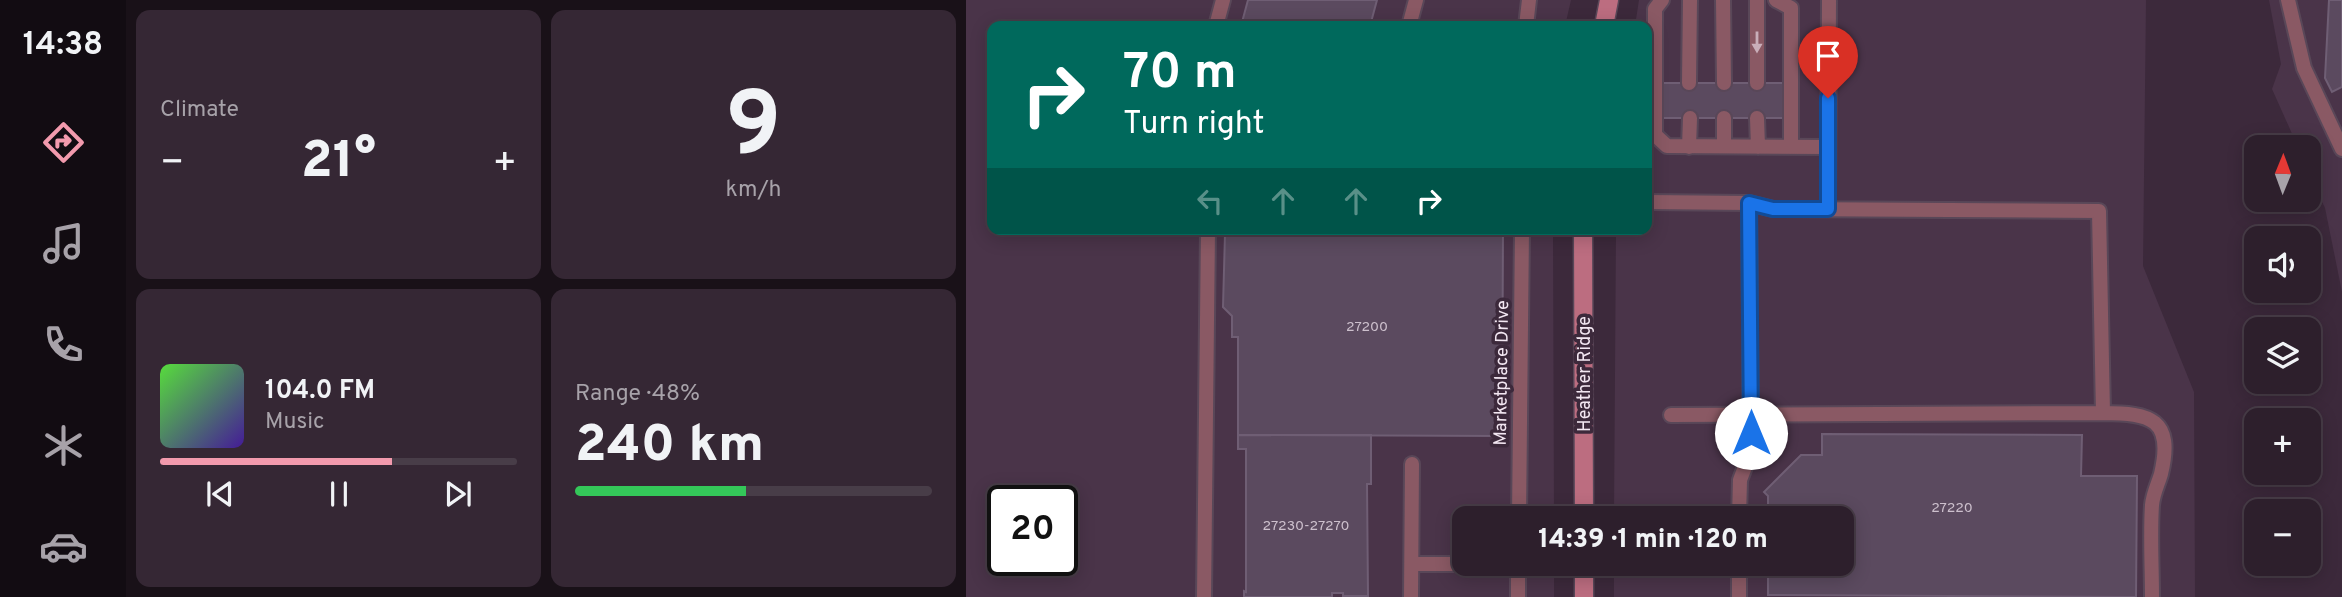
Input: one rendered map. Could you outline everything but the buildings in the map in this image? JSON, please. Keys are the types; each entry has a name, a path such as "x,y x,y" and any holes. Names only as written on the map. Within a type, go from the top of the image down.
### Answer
{"street":[{"path":"1605,21 1609,0"},
{"name":"Heather Ridge","path":"1583,235 1584,506"},
{"path":"1584,576 1584,597"}],"lane":[{"path":"1217,21 1223,0"},
{"path":"1410,21 1416,0"},
{"path":"1527,21 1529,0"},
{"path":"1662,0 1655,9 1655,135 1667,146 1828,147"},
{"path":"1689,83 1690,0"},
{"path":"1723,0 1724,83"},
{"path":"1757,0 1757,83"},
{"path":"1776,0 1791,8 1791,147"},
{"path":"1828,209 1829,0"},
{"path":"2288,0 2304,68 2342,149"},
{"path":"1689,118 1689,146"},
{"path":"1724,118 1724,146"},
{"path":"1757,118 1758,146"},
{"path":"1652,202 1749,203 1773,209 2099,211 2103,413"},
{"path":"1739,506 1740,480 1751,451 1749,203"},
{"path":"1205,597 1208,235"},
{"name":"Marketplace Drive","path":"1519,506 1522,235"},
{"path":"1671,415 2133,413 2148,418 2158,425 2165,440 2165,455 2152,502 2152,597"},
{"path":"1411,597 1412,464"},
{"path":"1412,564 1452,564"},
{"path":"1518,576 1518,597"},
{"path":"1739,576 1739,597"}],"shaded area":[{"path":"966,0 1571,0 1566,21 987,21 987,235 1553,235 1554,506 1452,506 1452,576 1554,576 1554,597 966,597"},
{"path":"1639,0 2146,0 2143,266 2194,392 2195,597 1614,597 1614,576 1854,576 1854,506 1614,506 1616,235 1652,235 1652,21 1636,21"},
{"path":"2269,0 2342,0 2342,292 2321,199 2321,135 2293,135 2272,89 2281,64"}],"route":[{"path":"1751,433 1749,203 1773,209 1828,209 1828,98"}]}
